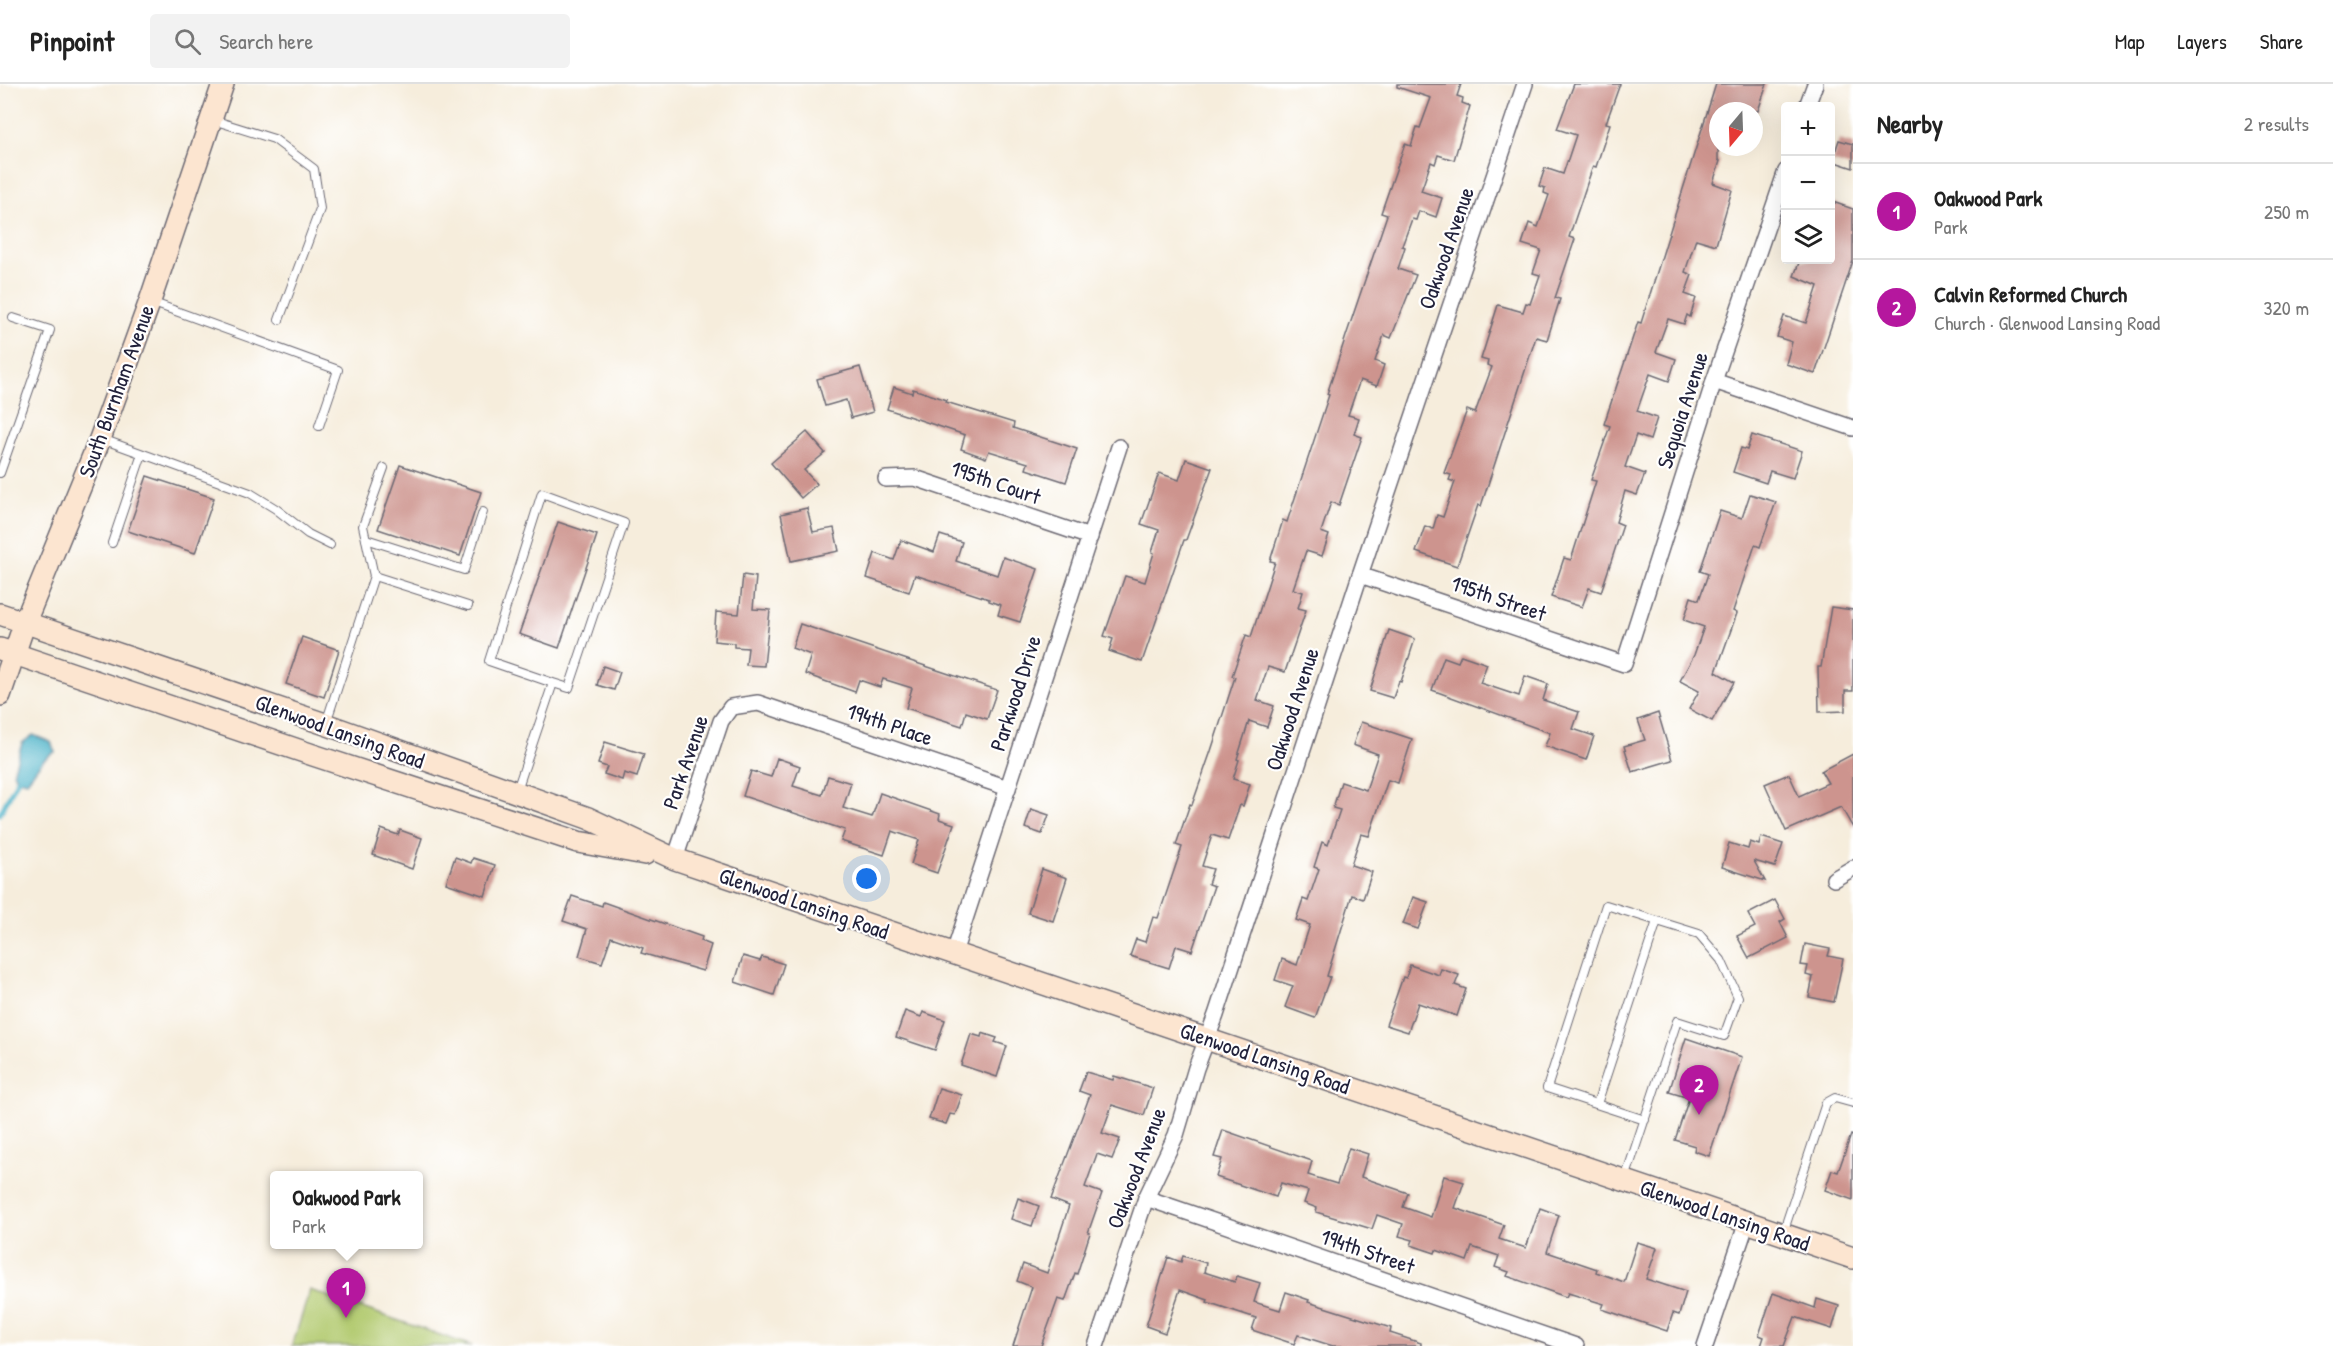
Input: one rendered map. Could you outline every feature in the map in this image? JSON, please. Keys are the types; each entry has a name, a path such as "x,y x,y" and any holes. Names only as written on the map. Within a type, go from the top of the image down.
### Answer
{"main road":[{"name":"South Burnham Avenue","path":"0,695 7,651 25,622 100,439 150,301 223,84"},
{"name":"Glenwood Lansing Road","path":"0,614 325,724 588,818 675,859 1853,1258"},
{"name":"Glenwood Lansing Road","path":"7,651 578,842 675,859"}],"street":[{"name":"Oakwood Avenue","path":"1096,1346 1146,1198 1176,1135 1360,574 1525,84"},
{"path":"1808,102 1815,84"},
{"name":"Sequoia Avenue","path":"1624,664 1714,381 1781,183"},
{"path":"1714,381 1853,428"},
{"name":"Parkwood Drive","path":"954,953 1119,447"},
{"name":"195th Court","path":"886,479 915,478 1090,537"},
{"name":"195th Street","path":"1360,574 1624,664"},
{"name":"194th Place","path":"758,703 1008,788"},
{"name":"Park Avenue","path":"675,859 721,721 731,707 758,703"},
{"path":"1834,879 1853,868"},
{"name":"194th Street","path":"1146,1198 1576,1346"},
{"path":"1705,1346 1747,1222"}],"lane":[{"path":"212,119 274,139 314,169 320,210 279,320"},
{"path":"150,301 338,370 319,426"},
{"path":"0,473 50,330 13,318"},
{"path":"100,439 250,493 276,509 308,534 330,545"},
{"path":"112,543 142,454"},
{"path":"325,724 374,576 363,526 384,468"},
{"path":"542,493 624,523 569,688 553,682 489,661 542,493"},
{"path":"366,539 464,570 483,512"},
{"path":"374,576 468,606"},
{"path":"516,794 553,682"},
{"path":"1625,1181 1645,1120 1677,1021 1724,1036 1738,997 1720,960 1699,934 1606,905 1547,1088 1645,1120"},
{"path":"1597,1104 1657,921"},
{"path":"1783,1234 1826,1103 1834,1098 1853,1103"}],"green space":[{"path":"310,1290 472,1346 292,1346"}],"water":[{"path":"33,735 51,742 55,752 43,761 27,781 18,779 13,773 22,743"}],"building":[{"path":"1397,84 1461,84 1457,96 1463,98 1462,103 1470,106 1454,160 1438,155 1435,164 1431,162 1421,191 1442,198 1436,217 1419,211 1416,220 1412,219 1402,246 1405,247 1398,269 1416,275 1391,338 1384,335 1375,361 1384,365 1377,386 1360,380 1348,415 1359,418 1354,434 1362,437 1339,505 1331,502 1321,532 1329,535 1322,556 1306,551 1293,589 1303,592 1298,608 1306,610 1285,672 1268,667 1257,700 1274,706 1267,727 1249,721 1237,759 1239,760 1233,779 1250,784 1243,806 1240,805 1228,840 1212,835 1202,866 1213,869 1208,884 1214,886 1192,951 1176,946 1169,968 1130,956 1136,939 1145,942 1153,917 1158,918 1182,847 1176,845 1211,751 1246,635 1251,637 1275,562 1270,561 1283,520 1287,522 1387,215 1381,213 1405,144 1411,146 1431,98 1397,87"},
{"path":"1574,84 1620,84 1606,123 1610,124 1596,167 1593,166 1569,237 1575,239 1555,298 1560,299 1547,340 1536,337 1481,506 1478,505 1457,566 1416,552 1425,526 1433,529 1437,515 1443,517 1455,482 1449,480 1451,475 1444,473 1467,410 1475,413 1492,367 1487,365 1488,361 1481,359 1498,305 1523,312 1526,303 1530,304 1540,275 1533,273 1541,250 1522,244 1529,223 1538,227 1549,195 1544,193 1545,188 1539,186 1545,168 1563,174 1576,135 1557,129"},
{"path":"1716,84 1767,84 1761,102 1710,102"},
{"path":"1709,106 1709,156 1718,156 1720,161 1713,183 1732,190 1716,245 1696,239 1685,272 1692,275 1685,294 1696,298 1690,317 1687,315 1684,324 1668,319 1656,352 1676,359 1669,381 1650,374 1637,411 1657,418 1650,440 1636,435 1625,467 1645,474 1637,495 1625,491 1616,522 1623,525 1601,592 1589,588 1582,607 1551,597 1564,558 1571,560 1596,481 1591,480 1610,426 1604,424 1638,322 1641,323"},
{"path":"1839,140 1853,144 1853,168 1835,162"},
{"path":"1835,203 1853,209 1853,261 1815,374 1786,364 1792,342 1777,337 1784,316 1806,323 1818,286 1794,276 1798,264 1835,264"},
{"path":"860,367 873,412 851,418 846,400 825,406 817,379"},
{"path":"894,387 912,393 913,389 947,400 946,402 1014,423 1013,428 1077,449 1066,482 1026,469 1028,463 989,451 986,458 961,449 965,435 887,409"},
{"path":"807,432 825,453 804,470 817,484 801,498 771,463"},
{"path":"1752,435 1802,451 1793,478 1770,471 1766,483 1733,472 1741,448 1747,450"},
{"path":"1186,459 1212,468 1186,540 1184,540 1142,662 1109,651 1113,639 1104,636 1125,576 1145,582 1159,530 1141,524 1159,473 1179,480"},
{"path":"400,465 481,492 460,556 378,529"},
{"path":"147,476 214,498 195,553 128,531"},
{"path":"1750,494 1776,502 1760,547 1755,545 1733,611 1737,613 1716,672 1734,682 1712,721 1689,709 1699,691 1680,681 1694,655 1704,627 1684,620 1691,597 1699,600 1708,574 1700,571 1720,511 1742,518"},
{"path":"807,508 813,532 834,528 839,551 791,561 781,514"},
{"path":"558,522 597,535 559,648 519,634"},
{"path":"940,535 962,542 956,561 997,575 1003,557 1038,569 1020,622 998,615 1001,605 989,599 915,575 909,592 867,578 875,553 894,560 901,540 934,552"},
{"path":"743,575 756,577 753,609 770,610 764,666 746,665 748,648 734,647 734,643 714,641 716,612 739,614"},
{"path":"1831,607 1853,610 1853,691 1845,691 1845,711 1819,712 1818,667 1821,667"},
{"path":"800,624 997,690 987,719 966,712 962,726 906,708 912,688 883,679 880,687 859,680 855,692 805,674 811,655 792,648"},
{"path":"1389,630 1415,639 1401,682 1399,681 1393,698 1370,691"},
{"path":"302,637 339,650 324,697 286,684"},
{"path":"1461,655 1487,664 1480,683 1519,696 1525,676 1548,684 1543,700 1579,712 1573,729 1594,736 1586,760 1545,746 1550,733 1432,690 1444,657 1458,662"},
{"path":"603,666 620,672 614,690 597,685"},
{"path":"1658,713 1672,760 1632,772 1624,746 1645,740 1638,720"},
{"path":"1361,722 1412,739 1398,783 1388,780 1369,836 1361,834 1351,865 1372,872 1363,899 1352,895 1327,976 1330,977 1315,1018 1285,1007 1293,986 1275,980 1282,959 1297,965 1310,925 1296,920 1303,899 1308,901 1319,869 1314,867 1322,842 1328,845 1340,810 1333,808 1341,782 1366,790 1378,754 1353,745"},
{"path":"605,742 644,754 637,777 624,773 622,780 604,774 607,767 598,764"},
{"path":"1853,754 1853,828 1841,807 1786,831 1765,784 1789,774 1799,796 1828,783 1821,771"},
{"path":"777,758 800,766 793,786 822,795 828,776 851,783 843,808 872,817 880,793 940,814 939,819 954,824 937,873 911,864 919,840 892,831 884,855 841,841 845,830 743,796 751,771 771,777"},
{"path":"1031,809 1049,815 1042,834 1025,828"},
{"path":"381,829 398,835 400,830 422,838 412,869 373,855"},
{"path":"1761,837 1783,844 1775,867 1754,861 1765,881 1722,867 1729,843 1748,849 1750,842 1759,845"},
{"path":"455,857 471,863 473,858 495,865 485,896 446,883"},
{"path":"1042,869 1067,878 1053,921 1028,913"},
{"path":"572,896 602,906 603,902 702,937 701,941 711,945 703,971 641,953 643,948 611,937 602,963 579,956 587,929 563,921"},
{"path":"1413,897 1428,902 1418,929 1403,924"},
{"path":"1775,900 1785,919 1780,922 1788,938 1749,958 1737,936 1755,927 1748,914"},
{"path":"1805,944 1830,949 1828,956 1843,959 1834,1002 1809,997 1813,977 1806,975 1808,966 1801,965"},
{"path":"743,956 760,961 762,957 784,964 774,995 735,982"},
{"path":"1410,965 1439,975 1441,969 1459,975 1455,985 1466,989 1457,1016 1418,1003 1408,1032 1386,1025 1403,977 1406,978"},
{"path":"905,1011 921,1017 923,1012 945,1020 935,1050 896,1037"},
{"path":"982,1033 997,1038 995,1042 1007,1046 997,1077 961,1065 971,1034 981,1037"},
{"path":"1686,1038 1742,1057 1709,1156 1694,1151 1695,1146 1675,1140 1689,1098 1669,1092"},
{"path":"1086,1072 1113,1080 1114,1076 1153,1088 1144,1115 1112,1105 1102,1133 1120,1139 1112,1159 1097,1154 1085,1187 1102,1193 1077,1274 1075,1273 1065,1301 1058,1299 1041,1346 1013,1346 1032,1287 1017,1281 1023,1264 1047,1273 1069,1206 1051,1199 1090,1095 1079,1091"},
{"path":"939,1088 962,1095 955,1115 950,1114 946,1124 929,1119"},
{"path":"1223,1130 1312,1161 1308,1175 1337,1184 1349,1148 1368,1154 1361,1177 1408,1193 1403,1207 1431,1217 1444,1176 1464,1182 1455,1208 1504,1225 1499,1239 1526,1248 1540,1208 1559,1215 1547,1252 1597,1269 1596,1272 1624,1282 1637,1242 1657,1248 1646,1279 1686,1292 1679,1315 1673,1313 1667,1331 1602,1309 1604,1304 1568,1293 1566,1297 1507,1276 1509,1272 1495,1267 1499,1256 1472,1247 1467,1261 1436,1250 1435,1253 1411,1245 1413,1240 1399,1236 1403,1224 1377,1215 1372,1229 1316,1212 1317,1208 1304,1203 1308,1191 1281,1183 1276,1197 1216,1177 1222,1159 1214,1157"},
{"path":"1851,1135 1853,1136 1853,1200 1825,1190 1832,1170 1838,1172"},
{"path":"1018,1198 1039,1206 1032,1226 1011,1219"},
{"path":"1183,1256 1206,1263 1204,1272 1235,1282 1237,1276 1260,1283 1254,1302 1280,1310 1286,1292 1309,1300 1308,1302 1391,1328 1390,1333 1421,1343 1421,1346 1333,1346 1298,1335 1294,1344 1252,1330 1256,1318 1207,1302 1208,1300 1180,1290 1165,1333 1146,1326 1168,1257 1181,1262"},
{"path":"1773,1293 1815,1308 1817,1299 1839,1306 1832,1329 1795,1317 1784,1346 1761,1346 1764,1337 1759,1335"}],"waterway":[{"path":"0,814 18,779"}],"place":[{"name":"Calvin Reformed Church","path":"1699,1115"},
{"name":"Oakwood Park","path":"346,1318"}]}
